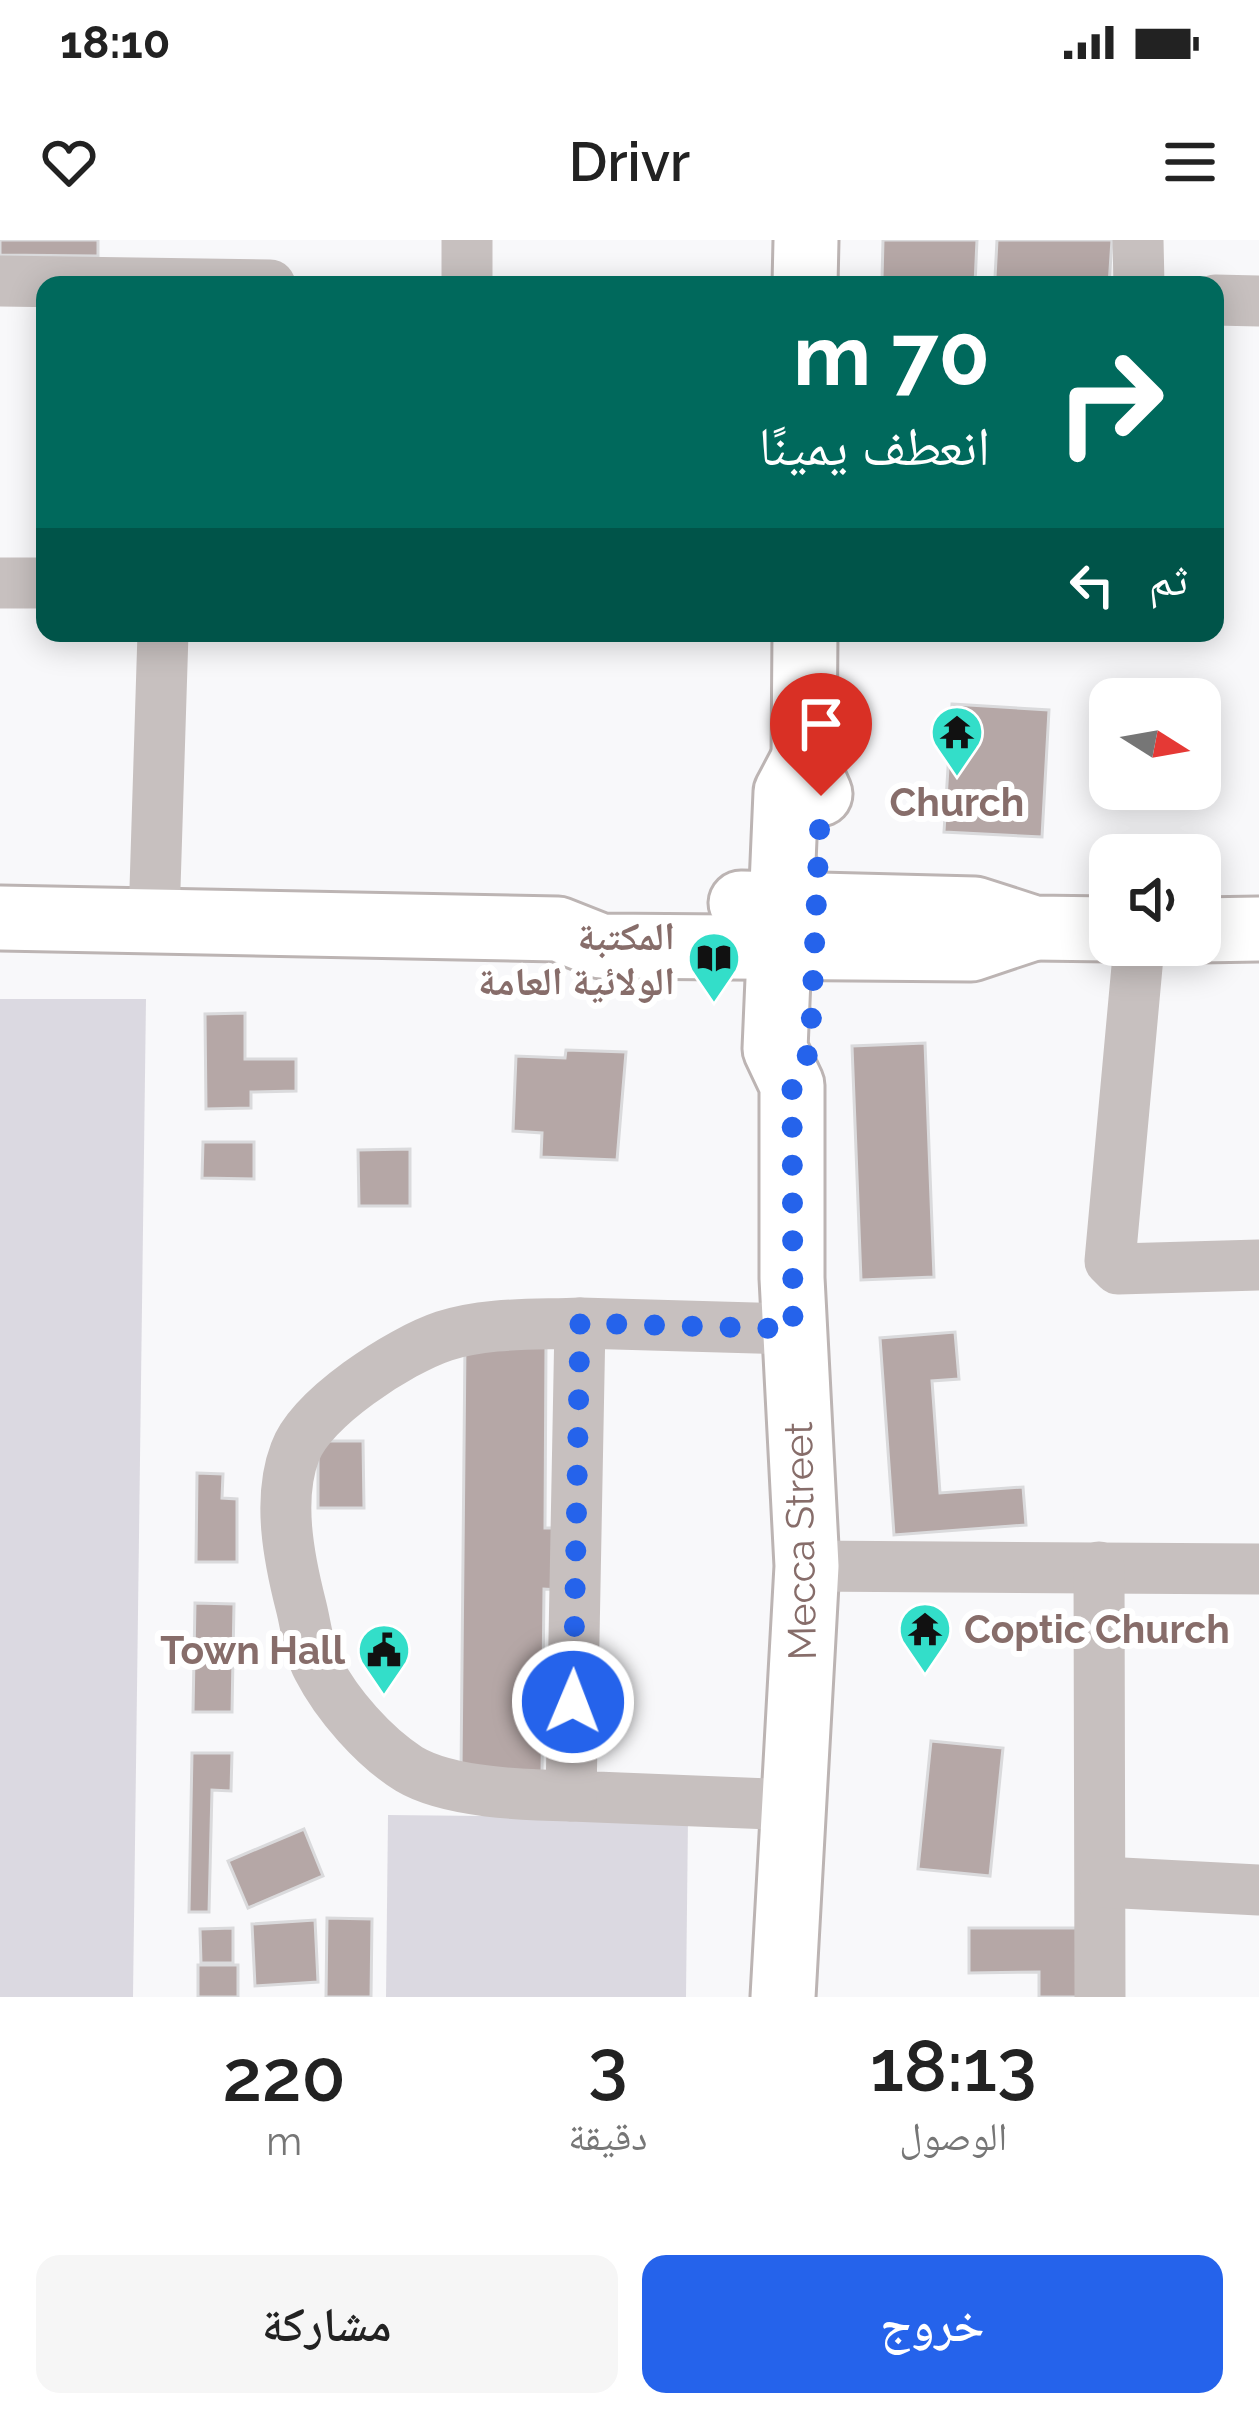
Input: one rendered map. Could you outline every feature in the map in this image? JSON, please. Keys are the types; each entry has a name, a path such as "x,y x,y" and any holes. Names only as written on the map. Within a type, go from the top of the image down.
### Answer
{"main road":[{"path":"805,276 806,240"},
{"name":"Mecca Street","path":"783,1997 807,1566 793,1329 792,1085 775,1049 821,796 803,758 805,642"},
{"path":"0,918 558,929 601,946 799,924 971,949 1034,928 1089,929"},
{"path":"1221,930 1259,929"}],"street":[{"path":"172,276 173,240"},
{"path":"466,276 467,240"},
{"path":"1138,240 1139,276"},
{"path":"0,281 36,282"},
{"path":"1224,300 1259,301"},
{"path":"0,583 36,584"},
{"path":"154,920 163,642"},
{"path":"1137,966 1110,1261 1118,1269 1259,1265"},
{"path":"793,1329 580,1323 487,1328 441,1336 380,1371 316,1417 295,1451 285,1496 295,1582 316,1666 359,1726 411,1771 519,1795 796,1805"},
{"path":"571,1796 580,1323"},
{"path":"807,1566 1259,1568"},
{"path":"1100,1567 1100,1997"},
{"path":"1103,1882 1259,1890"}],"shaded area":[{"path":"0,999 146,999 133,1997 0,1997"},
{"path":"388,1815 688,1818 686,1997 386,1997"}],"building":[{"path":"0,240 98,240 98,256 0,255"},
{"path":"883,240 977,240 975,276 882,276"},
{"path":"997,240 1112,240 1110,276 995,276"},
{"path":"952,704 1049,710 1042,837 944,832"},
{"path":"245,1013 245,1059 296,1059 296,1091 251,1092 251,1108 206,1109 205,1014"},
{"path":"925,1043 934,1277 861,1280 852,1046"},
{"path":"566,1050 626,1052 617,1160 541,1157 542,1133 513,1131 516,1056 565,1058"},
{"path":"203,1142 254,1142 254,1179 202,1178"},
{"path":"410,1149 410,1206 359,1206 358,1150"},
{"path":"955,1332 959,1379 932,1381 940,1493 1023,1487 1026,1525 894,1535 880,1338"},
{"path":"465,1343 546,1343 545,1528 560,1528 560,1590 544,1589 542,1773 461,1773"},
{"path":"318,1441 363,1441 364,1508 318,1508"},
{"path":"197,1473 223,1474 222,1498 237,1499 237,1562 196,1562"},
{"path":"195,1603 234,1604 232,1712 193,1712"},
{"path":"931,1741 1003,1748 990,1876 918,1869"},
{"path":"192,1753 232,1753 231,1791 212,1790 209,1912 189,1912"},
{"path":"304,1829 323,1876 248,1908 228,1861"},
{"path":"327,1918 372,1919 371,1997 326,1997"},
{"path":"315,1920 318,1982 255,1986 252,1924"},
{"path":"233,1928 233,1963 201,1963 200,1929"},
{"path":"969,1928 1087,1928 1087,1997 1039,1997 1039,1972 969,1973"},
{"path":"198,1965 238,1965 238,1997 198,1997"}],"place":[{"name":"Church","path":"957,778"},
{"name":"المكتبة الولائية العامة","path":"714,1004"},
{"name":"Coptic Church","path":"925,1675"},
{"name":"Town Hall","path":"384,1696"}],"route":[{"path":"573,1702 580,1323 793,1329 792,1085 810,1050 821,796"}]}
